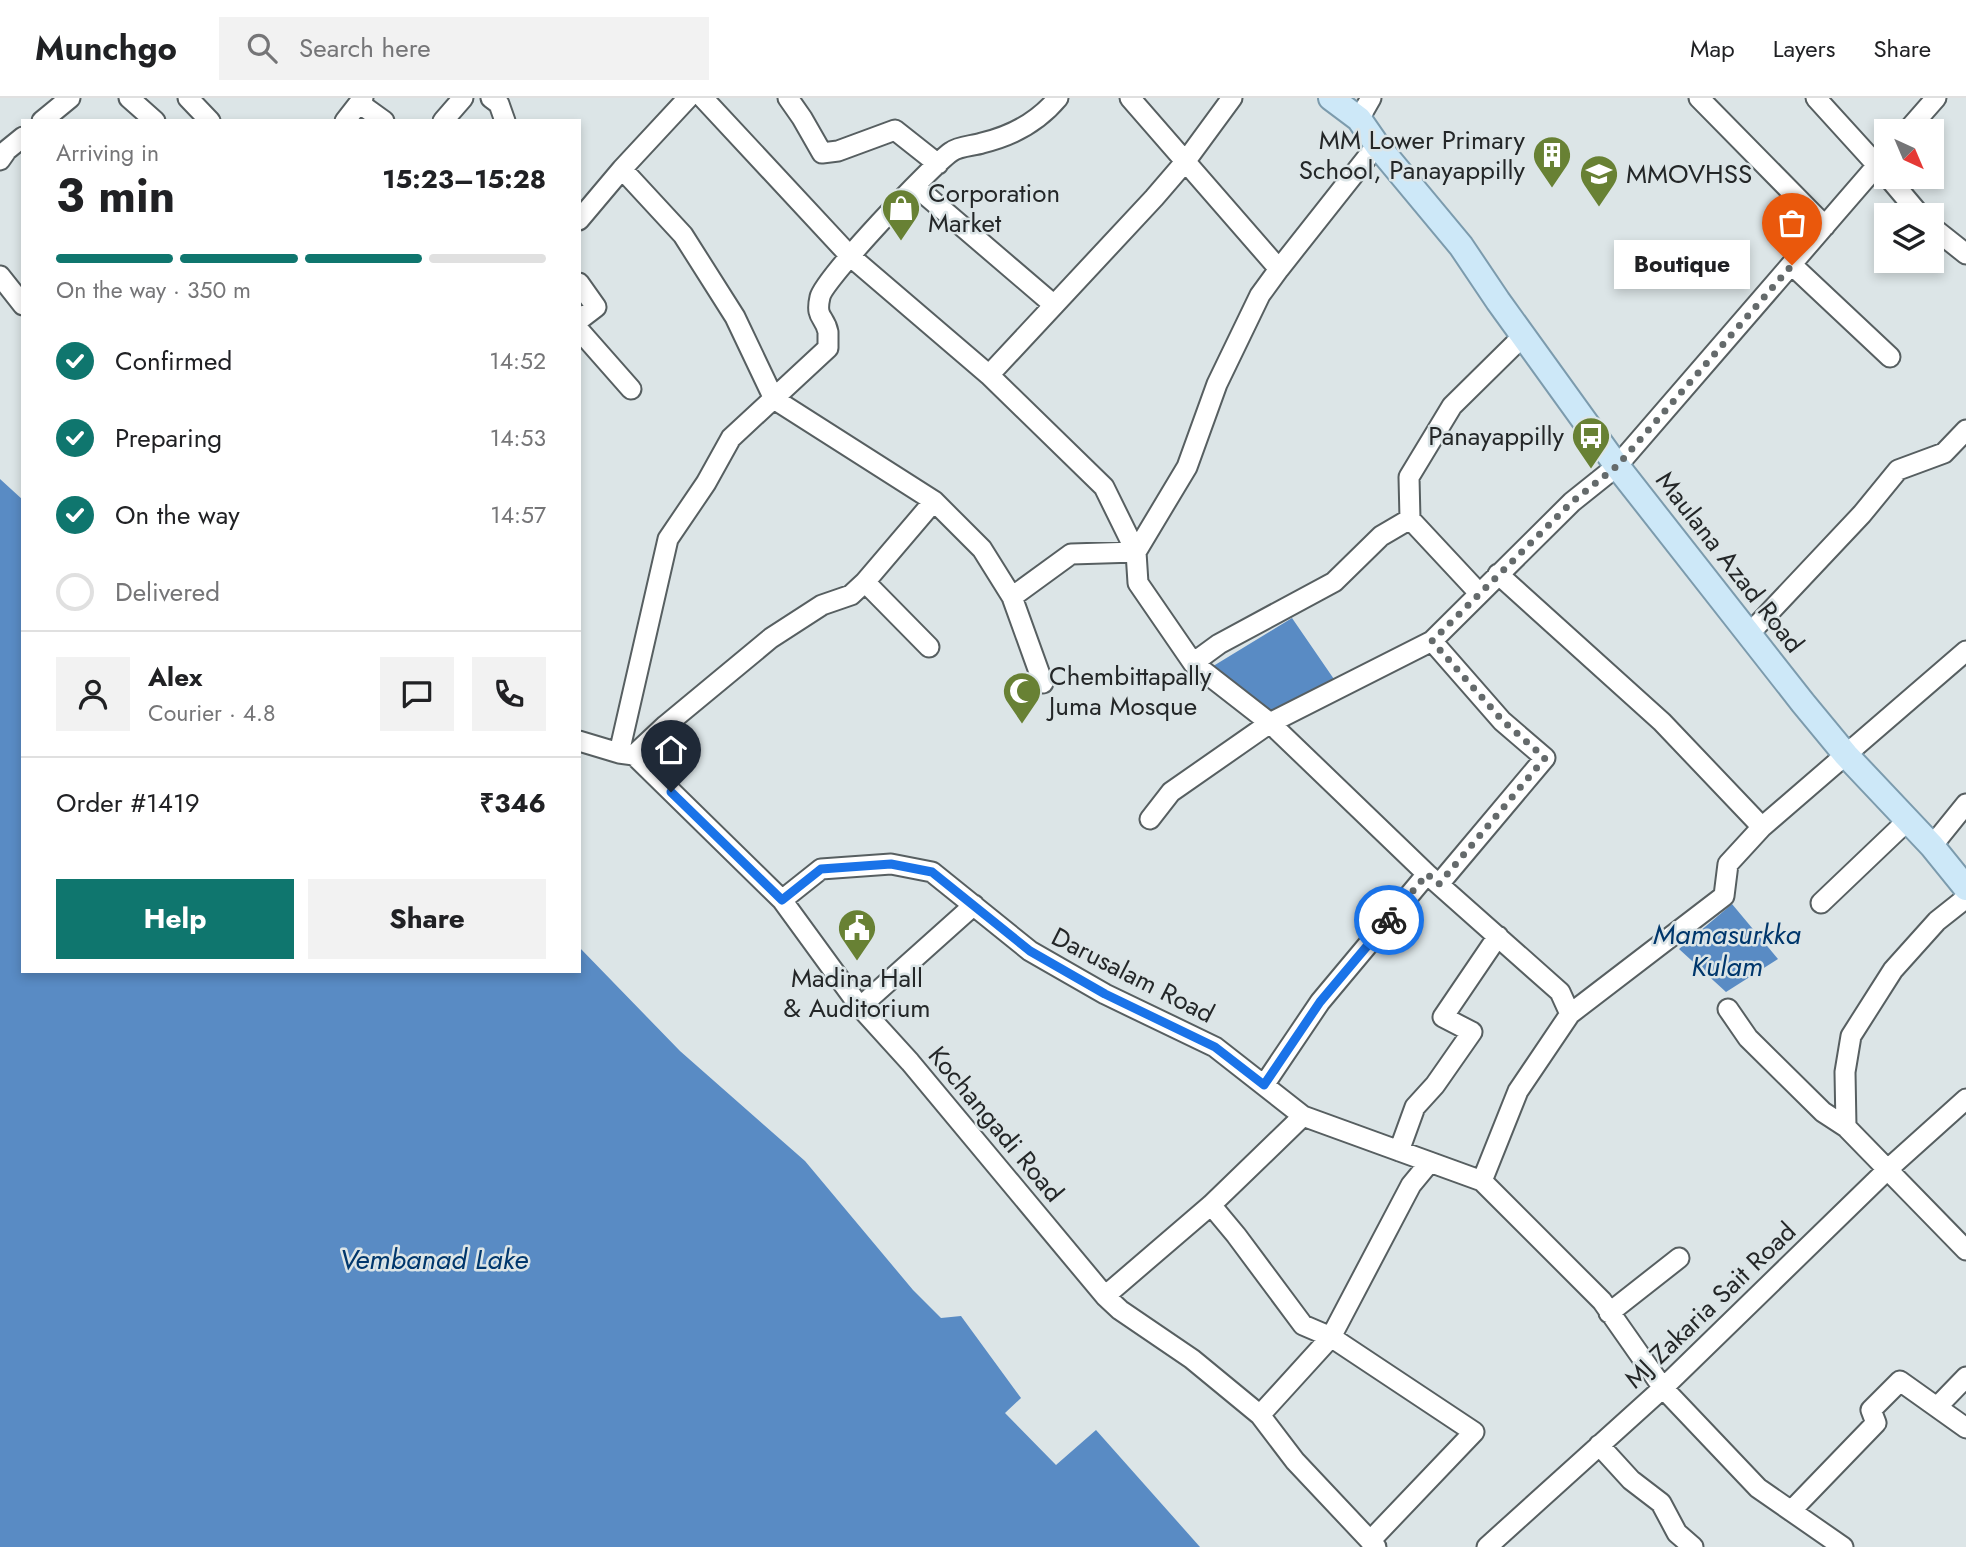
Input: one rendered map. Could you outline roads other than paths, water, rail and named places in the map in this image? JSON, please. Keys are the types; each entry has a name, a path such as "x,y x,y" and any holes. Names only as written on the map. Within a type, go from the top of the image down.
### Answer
{"main road":[{"name":"Maulana Azad Road","path":"1331,98 1365,108 1377,145 1461,246 1617,466 1846,755 1932,846 1966,888"}],"street":[{"path":"44,119 69,98"},
{"path":"130,98 153,119"},
{"path":"188,98 207,119"},
{"path":"445,119 463,98"},
{"path":"491,98 499,104 504,119"},
{"path":"581,218 688,98"},
{"path":"703,98 850,256 989,375 1104,487 1136,552 1139,583 1193,663 1270,723 1433,879 1560,992 1570,1014"},
{"path":"788,98 822,153 838,151 895,130 938,164"},
{"path":"626,754 668,539 706,483 731,438 828,348 828,330 818,313 820,294 850,256 915,186 953,150 1005,137 1026,127 1049,110 1058,98"},
{"path":"1130,98 1279,269"},
{"path":"989,375 1185,162 1232,98"},
{"path":"1699,98 1825,226"},
{"path":"1816,98 1874,157"},
{"path":"1918,119 1937,98"},
{"path":"347,119 361,101 382,119"},
{"path":"0,160 21,139"},
{"path":"1136,552 1187,467 1217,384 1260,295 1377,145"},
{"path":"622,169 683,235 735,317 774,399 934,501 982,549 1012,597 1043,683"},
{"path":"1150,819 1171,792 1270,723 1432,641 1572,502 1617,466 1825,226 1874,179"},
{"path":"915,186 1054,305"},
{"path":"1944,237 1966,254"},
{"path":"1792,265 1890,357"},
{"path":"0,276 21,302"},
{"path":"581,286 596,307 581,318"},
{"path":"581,332 631,389"},
{"path":"1479,593 1410,519 1409,477 1452,406 1523,336"},
{"path":"1749,634 1862,514 1898,470 1944,453 1966,430"},
{"path":"626,754 666,725 771,638 822,605 851,595 934,501"},
{"path":"1193,663 1219,644 1334,582 1381,536 1410,519"},
{"path":"1012,597 1071,554 1136,552"},
{"path":"1498,574 1662,722 1762,827"},
{"path":"865,582 929,647"},
{"path":"1264,1085 1320,1002 1545,758 1503,721 1432,641"},
{"path":"1482,1181 1518,1091 1570,1014 1724,896 1728,864 1762,827 1966,651"},
{"name":"Kochangadi Road","path":"581,742 626,754 782,900 860,1007 919,1073 1105,1296 1120,1310 1192,1359 1259,1415 1295,1461 1373,1544"},
{"path":"1932,846 1966,804"},
{"path":"1821,903 1907,821"},
{"name":"Darusalam Road","path":"782,900 821,869 891,864 932,872 1030,951 1105,994 1215,1047 1303,1116 1482,1181 1602,1301 1663,1388 1758,1488 1843,1547"},
{"path":"1846,1127 1845,1072 1851,1036 1893,970 1937,921 1966,898"},
{"path":"860,1007 974,905"},
{"path":"1399,1151 1415,1107 1472,1032 1443,1017 1498,936"},
{"path":"1728,1010 1748,1038 1823,1112 1846,1127 1966,1250"},
{"name":"MJ Zakaria Sait Road","path":"1487,1547 1663,1388 1887,1170 1966,1098"},
{"path":"1105,1296 1211,1205 1303,1116"},
{"path":"1259,1415 1331,1337 1410,1185 1430,1162"},
{"path":"1211,1205 1237,1235 1303,1325 1331,1337 1474,1432 1373,1544"},
{"path":"1609,1312 1679,1258"},
{"path":"1937,1407 1966,1377"},
{"path":"1791,1511 1877,1423 1871,1410 1900,1381 1966,1428"},
{"path":"1599,1445 1631,1480 1661,1503 1677,1533 1693,1547"}],"water":[{"name":"Vembanad Lake","path":"0,479 21,498 21,973 581,973 581,949 680,1051 805,1161 913,1290 941,1318 961,1316 1021,1398 1005,1413 1056,1465 1096,1430 1200,1547 0,1547"},
{"path":"1292,618 1338,685 1272,718 1210,668"},
{"name":"Mamasurkka Kulam","path":"1732,904 1778,959 1726,992 1679,949"}],"place":[{"name":"MM Lower Primary School, Panayappilly","path":"1552,189"},
{"name":"MMOVHSS","path":"1599,208"},
{"name":"Corporation Market","path":"901,242"},
{"name":"Boutique","path":"1792,265"},
{"name":"Panayappilly","path":"1591,470"},
{"name":"Chembittapally Juma Mosque","path":"1022,725"},
{"name":"Madina Hall & Auditorium","path":"857,962"}]}
